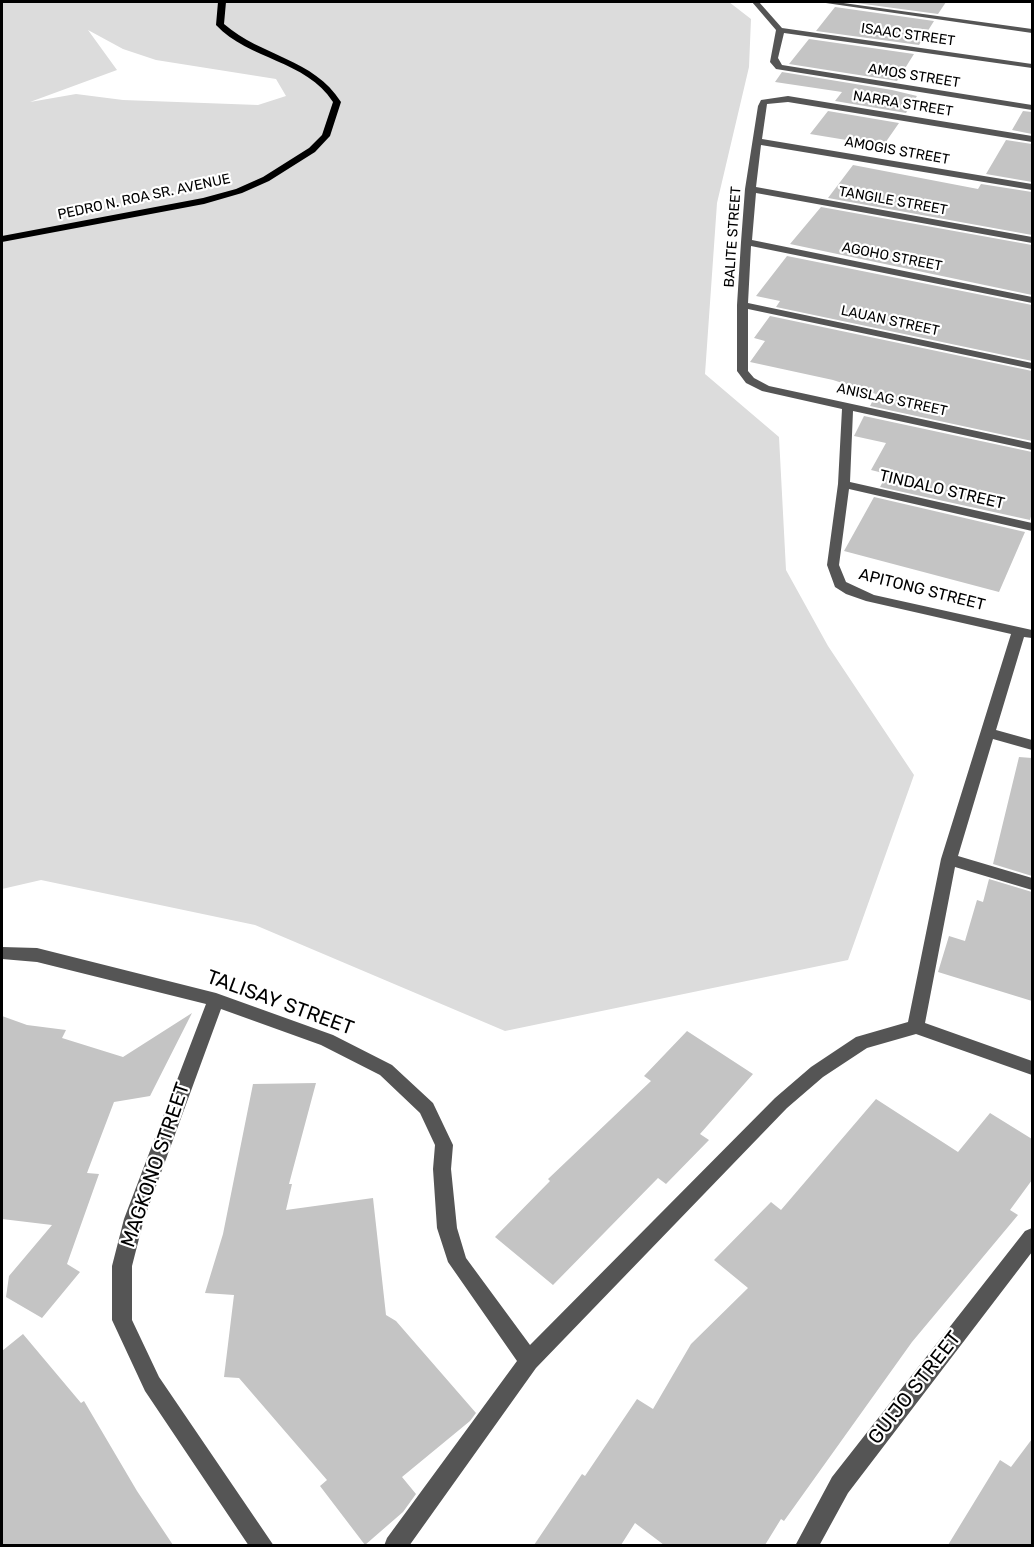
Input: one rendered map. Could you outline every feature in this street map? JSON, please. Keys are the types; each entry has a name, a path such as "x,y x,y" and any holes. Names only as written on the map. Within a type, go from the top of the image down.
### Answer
{"main road":[{"name":"PEDRO N. ROA SR. AVENUE","path":"2,239 204,201 239,191 287,167 312,150 326,136 337,102 332,91 309,74 231,36 220,25 222,2"}],"street":[{"path":"755,2 780,30"},
{"path":"823,2 1032,31"},
{"name":"ISAAC STREET","path":"780,30 1032,66"},
{"name":"AMOS STREET","path":"780,30 774,62 779,67 1032,108"},
{"name":"NARRA STREET","path":"770,100 788,99 1032,139"},
{"name":"BALITE STREET","path":"747,379 741,366 742,305 750,189 762,106 770,100"},
{"name":"AMOGIS STREET","path":"756,141 1032,187"},
{"name":"TANGILE STREET","path":"750,189 1032,240"},
{"name":"AGOHO STREET","path":"746,242 1032,300"},
{"name":"LAUAN STREET","path":"742,305 1032,366"},
{"name":"ANISLAG STREET","path":"747,379 766,389 1032,446"},
{"name":"APITONG STREET","path":"848,406 844,484 833,565 840,584 851,591 871,598 1026,632"},
{"name":"TINDALO STREET","path":"844,484 1032,527"},
{"path":"916,1028 949,859 988,733 1026,632"},
{"path":"988,733 1032,745"},
{"path":"949,859 1032,884"},
{"name":"TALISAY STREET","path":"2,953 37,955 216,1000 327,1040 386,1070 428,1108 444,1145 442,1170 447,1228 458,1262 529,1361"},
{"name":"MAGKONO STREET","path":"216,1000 134,1219 122,1266 122,1320 152,1384 263,1545"},
{"path":"395,1545 529,1361 781,1103 817,1072 862,1042 916,1028 1032,1068"},
{"name":"GUIJO STREET","path":"806,1545 840,1485 1032,1237"}],"shaded area":[{"path":"2,2 729,2 751,19 749,67 717,203 705,374 779,437 786,570 828,646 914,775 848,960 505,1031 255,925 41,880 2,889","holes":["88,30 123,49 156,60 276,79 286,96 258,105 123,100 76,94 30,102 117,70"]}],"building":[{"path":"849,2 946,2 938,14"},
{"path":"835,7 934,21 919,45 816,31"},
{"path":"809,39 914,54 897,81 789,64"},
{"path":"782,72 917,96 906,113 835,101 842,92 775,82"},
{"path":"828,111 899,123 883,146 810,134"},
{"path":"1023,111 1032,112 1032,134 1012,130"},
{"path":"1006,140 1032,144 1032,182 986,174"},
{"path":"853,165 978,189 981,184 1032,192 1032,235 828,198"},
{"path":"821,207 1032,245 1032,295 790,244"},
{"path":"787,256 1032,305 1032,361 776,307 780,301 756,296"},
{"path":"770,316 1032,371 1032,441 870,406 876,394 833,380 750,362 765,341 754,338"},
{"path":"864,416 1032,452 1030,520 880,487 887,474 871,470 886,443 854,436"},
{"path":"874,497 1025,532 999,592 844,551"},
{"path":"1019,757 1032,758 1032,876 993,864"},
{"path":"989,879 1032,892 1032,1001 938,972 949,936 965,941 977,900 983,902"},
{"path":"192,1013 150,1096 114,1102 87,1173 99,1174 67,1264 80,1272 42,1318 6,1297 9,1276 52,1225 2,1219 2,1016 27,1025 66,1030 62,1038 123,1057"},
{"path":"687,1031 753,1074 700,1134 709,1140 666,1184 658,1178 553,1285 495,1237 550,1181 548,1179 651,1081 644,1076"},
{"path":"316,1083 289,1184 292,1184 286,1210 373,1198 386,1315 396,1321 476,1413 470,1421 402,1477 416,1494 403,1512 365,1545 320,1486 327,1480 239,1378 224,1377 234,1295 205,1293 223,1234 253,1084"},
{"path":"876,1099 958,1152 990,1113 1032,1139 1032,1180 1010,1210 1018,1215 912,1342 784,1521 781,1519 765,1545 664,1545 635,1523 621,1545 534,1545 582,1474 585,1476 637,1399 653,1409 691,1344 748,1288 714,1260 771,1202 781,1210"},
{"path":"23,1334 81,1403 84,1401 137,1491 173,1545 2,1545 2,1351"},
{"path":"1032,1439 1032,1545 948,1545 1000,1460 1011,1467"}]}
